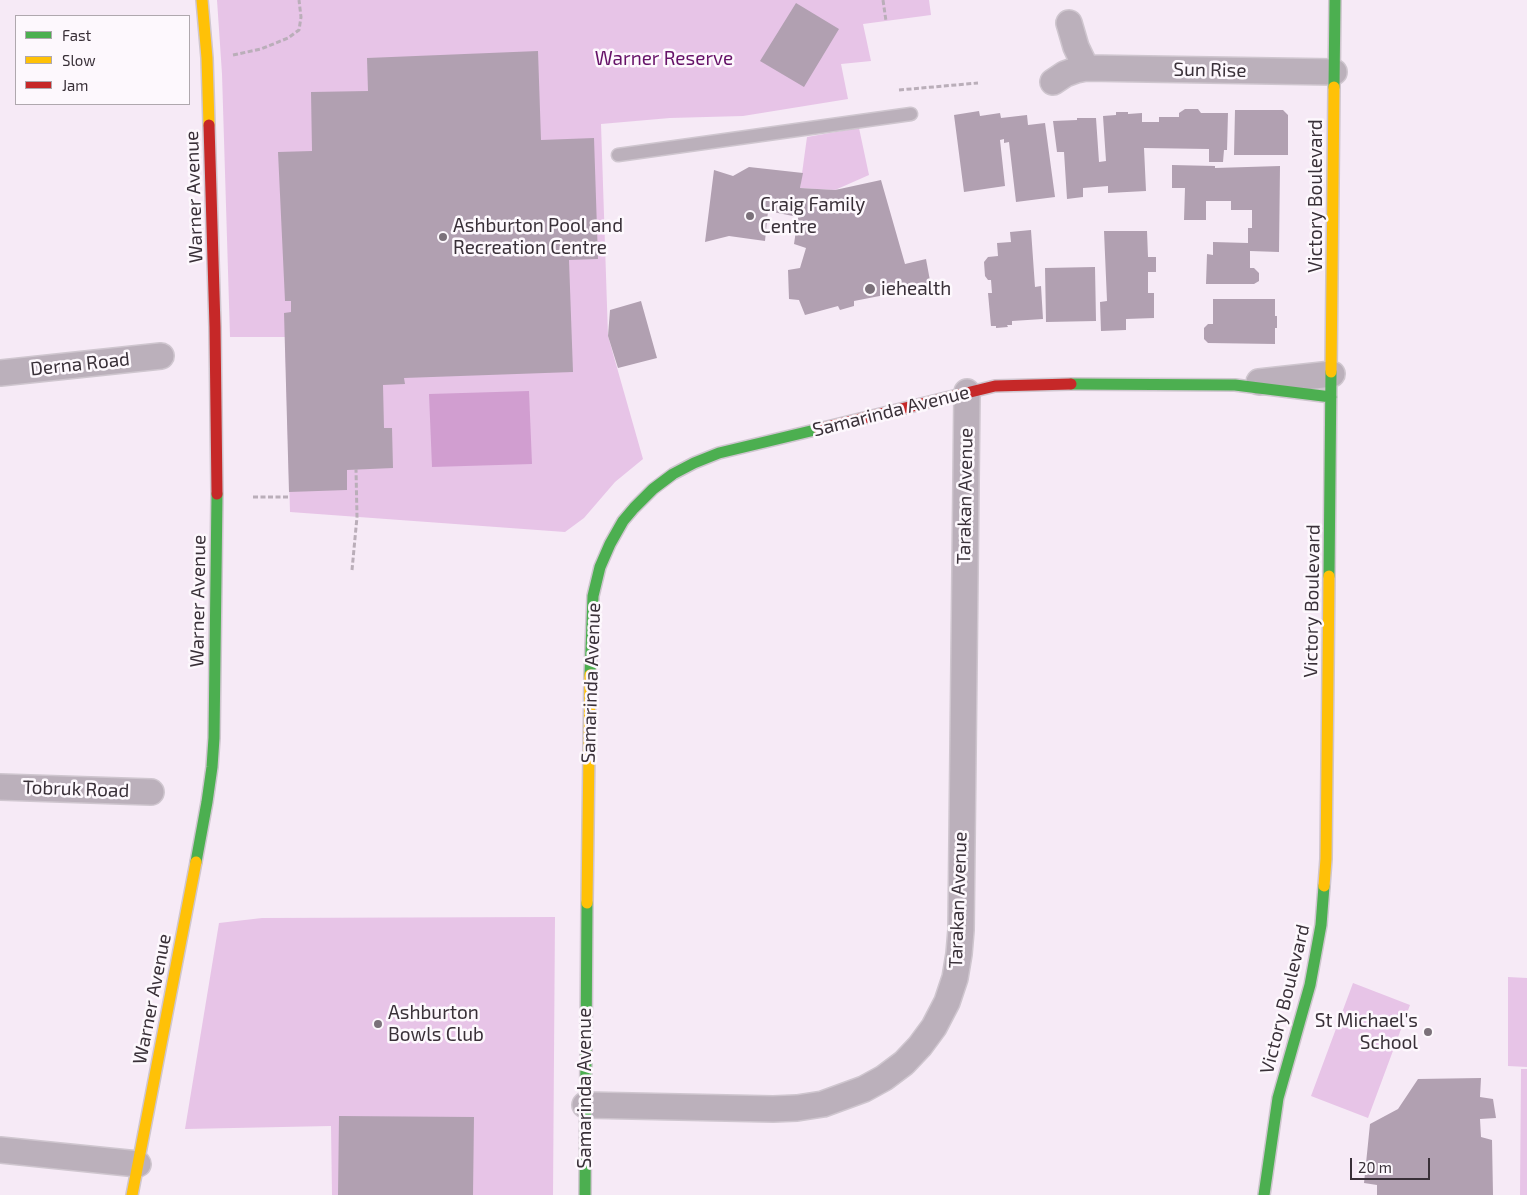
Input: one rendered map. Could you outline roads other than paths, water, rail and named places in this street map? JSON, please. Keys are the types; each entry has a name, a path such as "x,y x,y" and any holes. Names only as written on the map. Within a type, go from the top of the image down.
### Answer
{"street":[{"name":"Warner Avenue","path":"132,1195 207,802 214,738 217,463 216,327 207,58 202,0"},
{"name":"Victory Boulevard","path":"1264,1195 1274,1118 1285,1070 1310,985 1324,896 1327,840 1335,0"},
{"path":"1068,23 1086,68"},
{"name":"Sun Rise","path":"1053,82 1065,74 1086,68 1334,72"},
{"name":"Derna Road","path":"0,373 161,356"},
{"name":"Samarinda Avenue","path":"585,1195 591,626 593,596 600,567 610,544 634,508 672,474 694,463 719,454 996,386 1332,385"},
{"name":"Tarakan Avenue","path":"585,1104 773,1109 823,1104 864,1090 884,1078 904,1063 934,1027 947,1002 955,978 961,930 967,392"},
{"name":"Tobruk Road","path":"0,787 151,792"},
{"path":"0,1150 138,1164"}],"lane":[{"path":"618,155 911,114"}],"place":[{"name":"Craig Family Centre","path":"750,216"},
{"name":"Ashburton Pool and Recreation Centre","path":"443,237"},
{"name":"iehealth","path":"870,289"},
{"name":"Ashburton Bowls Club","path":"378,1024"},
{"name":"St Michael's School","path":"1428,1032"}],"park label":[{"name":"Warner Reserve","path":"664,59"}]}
